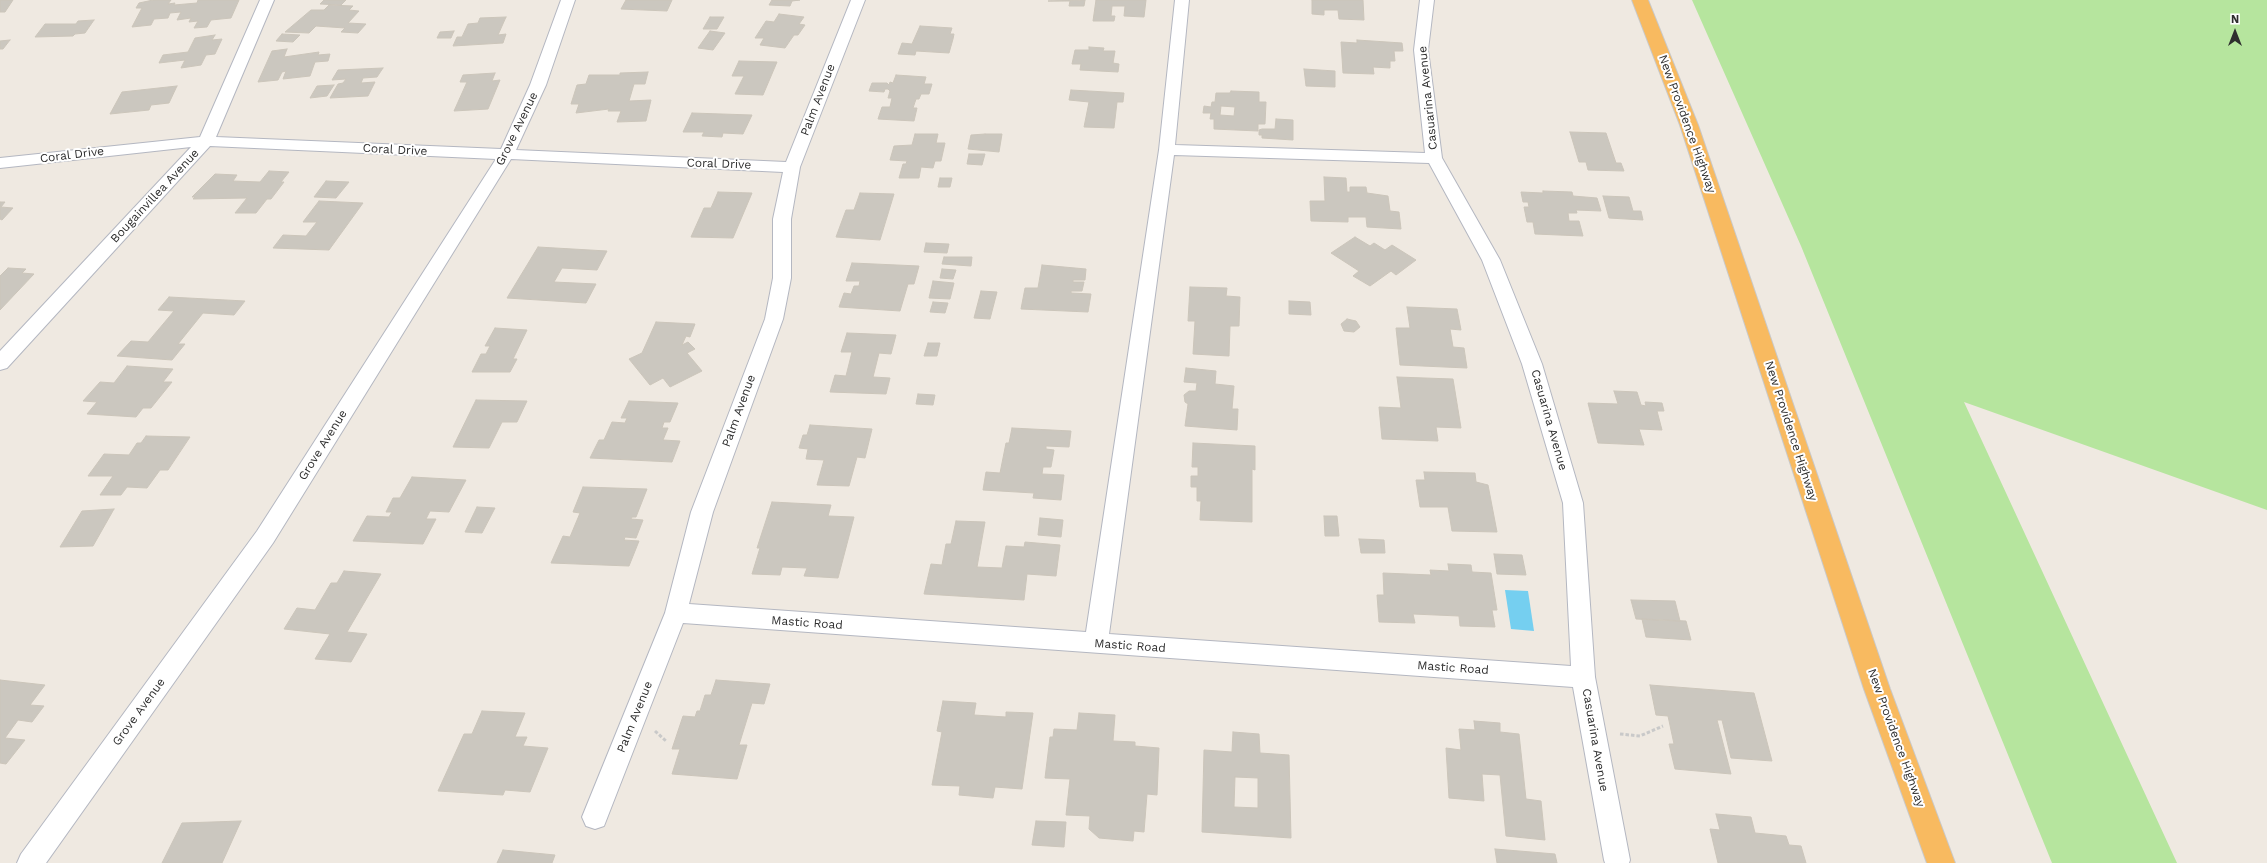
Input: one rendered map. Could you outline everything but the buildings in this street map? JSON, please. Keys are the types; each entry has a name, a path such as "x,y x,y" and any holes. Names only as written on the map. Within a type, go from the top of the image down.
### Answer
{"highway":[{"name":"New Providence Highway","path":"1640,0 1689,125 1875,682 1941,863"}],"street":[{"name":"Bougainvillea Avenue","path":"0,363 206,141 267,0"},
{"name":"Grove Avenue","path":"30,863 265,537 506,156 538,85 568,0"},
{"name":"Palm Avenue","path":"595,817 676,613 702,512 774,319 782,278 782,219 792,167 858,0"},
{"path":"1096,644 1167,150 1182,0"},
{"name":"Casuarina Avenue","path":"1427,0 1421,50 1434,158 1490,260 1532,364 1573,504 1584,677 1617,860"},
{"name":"Coral Drive","path":"0,163 206,141 506,156 792,167"},
{"path":"1167,150 1434,158"},
{"name":"Mastic Road","path":"676,613 1096,644 1584,677"}],"path":[{"path":"1593,731 1640,736 1663,726"}],"green space":[{"path":"1692,0 2267,0 2267,510 1964,402 2177,863 2052,863 1801,246"}],"water":[{"path":"1505,590 1528,591 1534,631 1511,629"}]}
